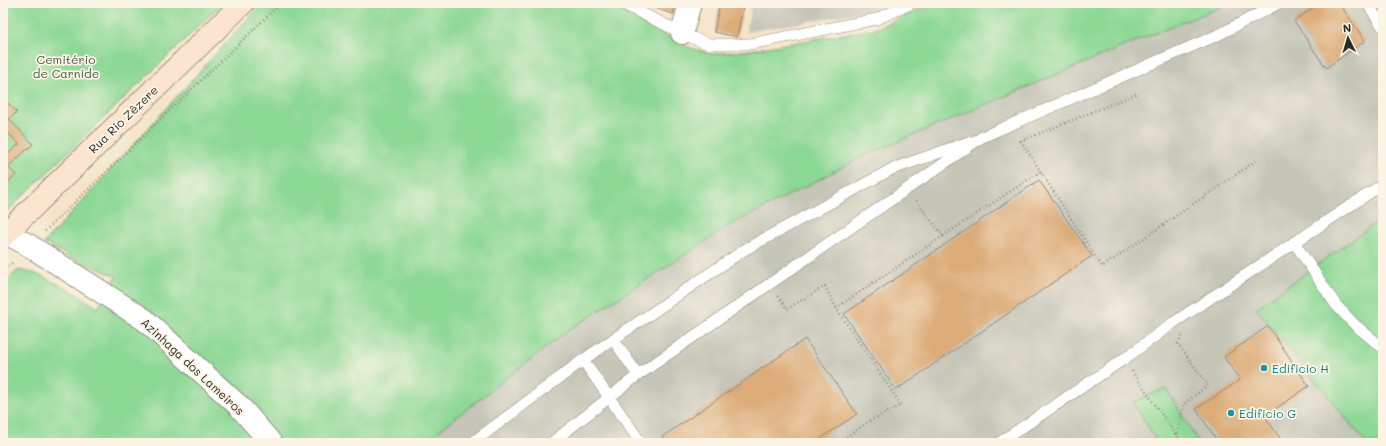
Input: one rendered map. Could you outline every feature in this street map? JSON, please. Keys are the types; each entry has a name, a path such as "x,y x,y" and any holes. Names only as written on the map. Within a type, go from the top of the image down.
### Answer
{"street":[{"name":"Rua Rio Zêzere","path":"4,234 243,3"},
{"path":"682,33 690,3"},
{"name":"Azinhaga dos Lameiros","path":"4,234 30,246 145,320 240,407 271,443"}],"lane":[{"path":"621,3 682,33 709,44 750,44 877,19 912,3"},
{"path":"472,443 583,360 758,242 892,169 982,138 1220,34 1279,3"},
{"path":"1367,3 1383,27"},
{"path":"551,443 638,375 982,138"},
{"path":"999,443 1124,359 1173,323 1383,184"},
{"path":"1294,242 1336,304 1354,325 1383,348"},
{"path":"613,339 638,375"},
{"path":"583,360 641,443"}],"path":[{"path":"3,272 281,3"},
{"path":"1136,94 1021,141 1102,267 1257,160"},
{"path":"836,308 1041,171"},
{"path":"908,189 943,236"},
{"path":"770,284 787,309 825,286 836,308 901,405 868,422 838,443"},
{"path":"1173,323 1182,336 1178,344 1208,385 1184,404 1177,435"},
{"path":"1124,359 1183,443"}],"shaded area":[{"path":"752,3 889,3 874,10 746,32"},
{"path":"1231,3 1383,3 1383,443 423,443 566,332 729,226 864,156 1136,41"}],"green space":[{"name":"Cemitério de Carnide","path":"3,3 223,3 3,215"},
{"path":"262,3 606,3 688,47 712,54 750,50 875,29 934,3 1231,3 1136,41 864,156 729,226 566,332 423,443 3,443 3,284 18,270 34,273 69,289 98,308 116,276 71,258 44,243"},
{"path":"1383,218 1383,443 1366,443 1256,308"},
{"path":"1166,388 1199,443 1158,443 1133,402"}],"building":[{"path":"639,3 676,3 673,14"},
{"path":"720,3 744,3 737,37 714,32"},
{"path":"1320,3 1339,3 1365,41 1326,68 1294,21"},
{"path":"3,98 17,112 9,119 33,144 8,167 16,175 3,187 3,159 19,144 3,128"},
{"path":"1039,180 1092,256 896,390 844,314"},
{"path":"1268,326 1309,386 1265,416 1283,443 1219,443 1196,409 1240,380 1224,357"},
{"path":"805,339 857,414 814,443 666,443 662,437"}],"place":[{"name":"Edificio H","path":"1264,368"},
{"name":"Edificio G","path":"1231,413"}]}
